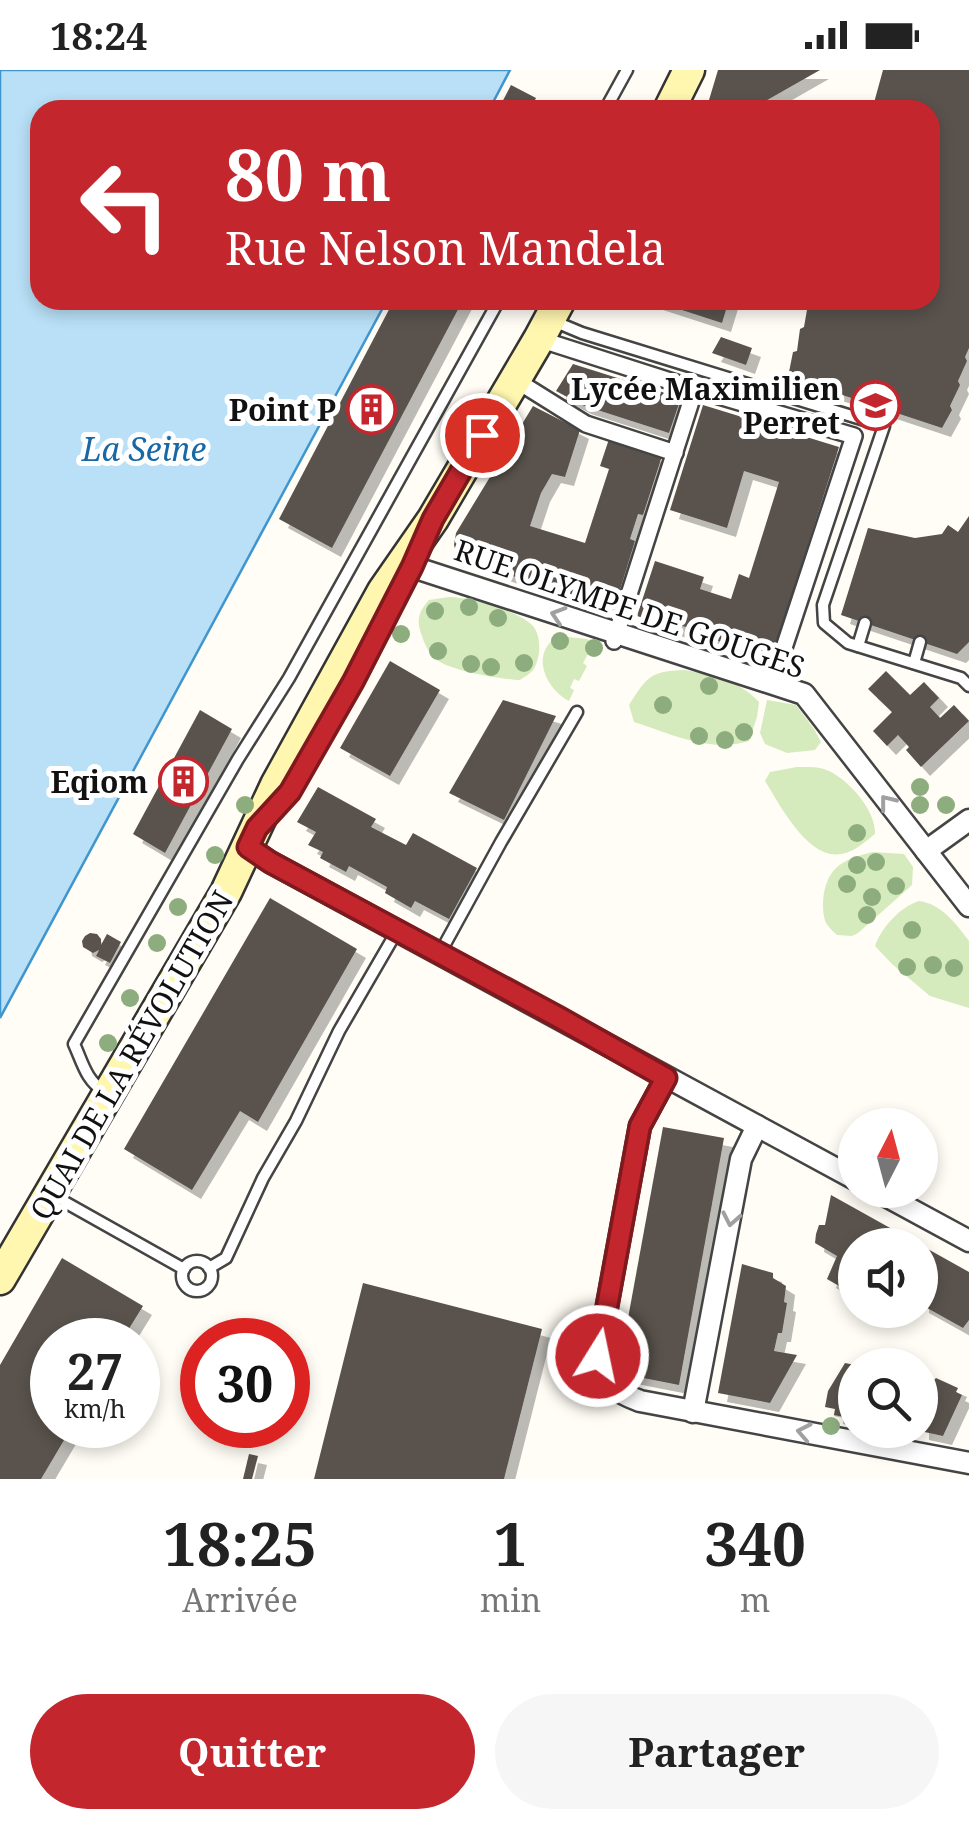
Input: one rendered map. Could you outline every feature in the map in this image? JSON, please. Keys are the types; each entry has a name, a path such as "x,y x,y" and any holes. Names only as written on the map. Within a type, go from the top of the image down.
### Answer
{"main road":[{"path":"655,100 670,70"},
{"path":"674,100 690,70"},
{"name":"QUAI DE LA RÉVOLUTION","path":"0,1279 226,892 276,785 383,591 433,519 550,320"},
{"name":"QUAI DE LA RÉVOLUTION","path":"252,838 290,792 353,682 433,519"}],"street":[{"path":"550,320 695,390 854,436 772,684"},
{"path":"514,379 586,424 675,453"},
{"path":"615,637 695,390"},
{"name":"RUE OLYMPE DE GOUGES","path":"412,567 615,637 804,694 969,906"},
{"path":"926,851 969,820"},
{"path":"252,838 270,862 838,1170"},
{"path":"666,1078 640,1126 599,1349 598,1363 604,1380 622,1394 640,1401 969,1463"},
{"path":"693,1412 741,1160 756,1126"},
{"path":"908,1208 969,1241"}],"lane":[{"path":"610,100 627,70"},
{"path":"109,1093 88,1078 74,1044 298,661 493,310"},
{"path":"550,320 884,426 823,604 824,623 848,643 962,678 969,686"},
{"path":"858,646 865,623"},
{"path":"914,663 920,642"},
{"path":"440,953 578,712"},
{"path":"208,1268 226,1258 262,1178 397,930"},
{"path":"50,1194 184,1269"},
{"path":"199,1262 208,1268 212,1274 210,1283 198,1291 185,1284 182,1275 190,1263 199,1262"}],"green space":[{"path":"449,597 493,606 532,625 539,647 532,671 520,680 500,678 463,670 434,658 423,639 419,617 429,600"},
{"path":"558,636 587,639 598,645 593,656 588,654 583,663 587,666 579,681 574,679 569,701 553,688 544,670 545,651"},
{"path":"684,670 724,680 759,702 749,741 705,743 634,722 629,705 645,682 656,674"},
{"path":"767,700 796,705 821,742 815,750 787,753 765,744 760,733"},
{"path":"797,767 825,769 845,782 866,807 875,834 841,854 829,854 806,840 765,781 770,772"},
{"path":"872,852 904,854 913,867 912,885 858,933 837,935 824,917 828,880 843,863"},
{"path":"919,901 942,910 969,941 969,1008 930,996 875,946 892,919"}],"water":[{"name":"La Seine","path":"0,70 510,70 494,100 30,100 30,310 382,310 0,1018"}],"building":[{"path":"718,70 820,70 767,100 709,100"},
{"path":"883,70 969,70 969,348 952,410 942,428 788,377 807,310 940,310 940,100 875,100"},
{"path":"511,85 536,98 535,100 503,100"},
{"name":"Point P","path":"389,310 458,310 332,548 279,519"},
{"path":"682,310 726,310 722,323"},
{"path":"721,337 752,348 746,365 712,353"},
{"path":"573,364 681,398 669,433 582,405 556,391"},
{"path":"703,405 839,447 772,658 696,634 697,630 679,625 678,629 637,616 655,561 704,577 700,589 731,599 739,574 749,578 779,482 744,471 727,528 670,510"},
{"path":"533,406 580,430 565,477 552,474 530,526 585,543 609,469 600,466 609,439 662,456 643,515 638,514 630,539 635,541 614,609 457,555 456,533"},
{"path":"969,516 969,642 957,654 841,615 868,528 915,538 942,534 948,525 958,532"},
{"path":"390,661 440,690 390,776 340,748"},
{"path":"886,671 910,695 924,682 939,698 930,707 940,718 954,705 969,721 921,767 898,735 887,746 873,731 892,712 868,689"},
{"path":"503,700 556,716 504,820 449,793"},
{"name":"Eqiom","path":"200,710 232,729 165,853 133,834"},
{"path":"318,787 376,819 371,827 406,845 413,833 477,868 449,919 415,901 411,908 385,893 387,887 349,866 346,872 320,858 323,852 308,845 316,832 297,822"},
{"path":"270,898 357,949 258,1122 240,1111 192,1190 124,1149"},
{"path":"90,933 97,934 101,945 107,934 121,942 110,963 96,956 99,950 93,953 83,947 82,941"},
{"path":"663,1127 724,1138 679,1385 618,1373"},
{"path":"831,1195 838,1199 838,1208 854,1208 890,1228 838,1228 838,1285 827,1279 837,1256 815,1243 819,1225 825,1225"},
{"path":"938,1255 969,1272 969,1320 963,1328 938,1314"},
{"path":"62,1258 143,1306 136,1318 30,1318 30,1448 59,1448 41,1479 0,1479 0,1365"},
{"path":"742,1264 773,1273 773,1278 786,1286 782,1333 778,1333 774,1351 797,1355 770,1403 718,1393"},
{"path":"363,1283 542,1329 504,1479 314,1479"},
{"path":"838,1375 838,1416 834,1415 835,1409 825,1407 828,1391"},
{"path":"938,1379 958,1388 956,1392 962,1395 943,1436 938,1435"},
{"path":"249,1454 258,1456 252,1479 243,1479"}],"place":[{"name":"Lycée Maximilien Perret","path":"875,405"},
{"name":"Point P","path":"371,409"},
{"name":"Eqiom","path":"183,781"}],"route":[{"path":"482,435 433,519 353,682 290,792 257,828 248,847 666,1078 640,1126 598,1356"}]}
